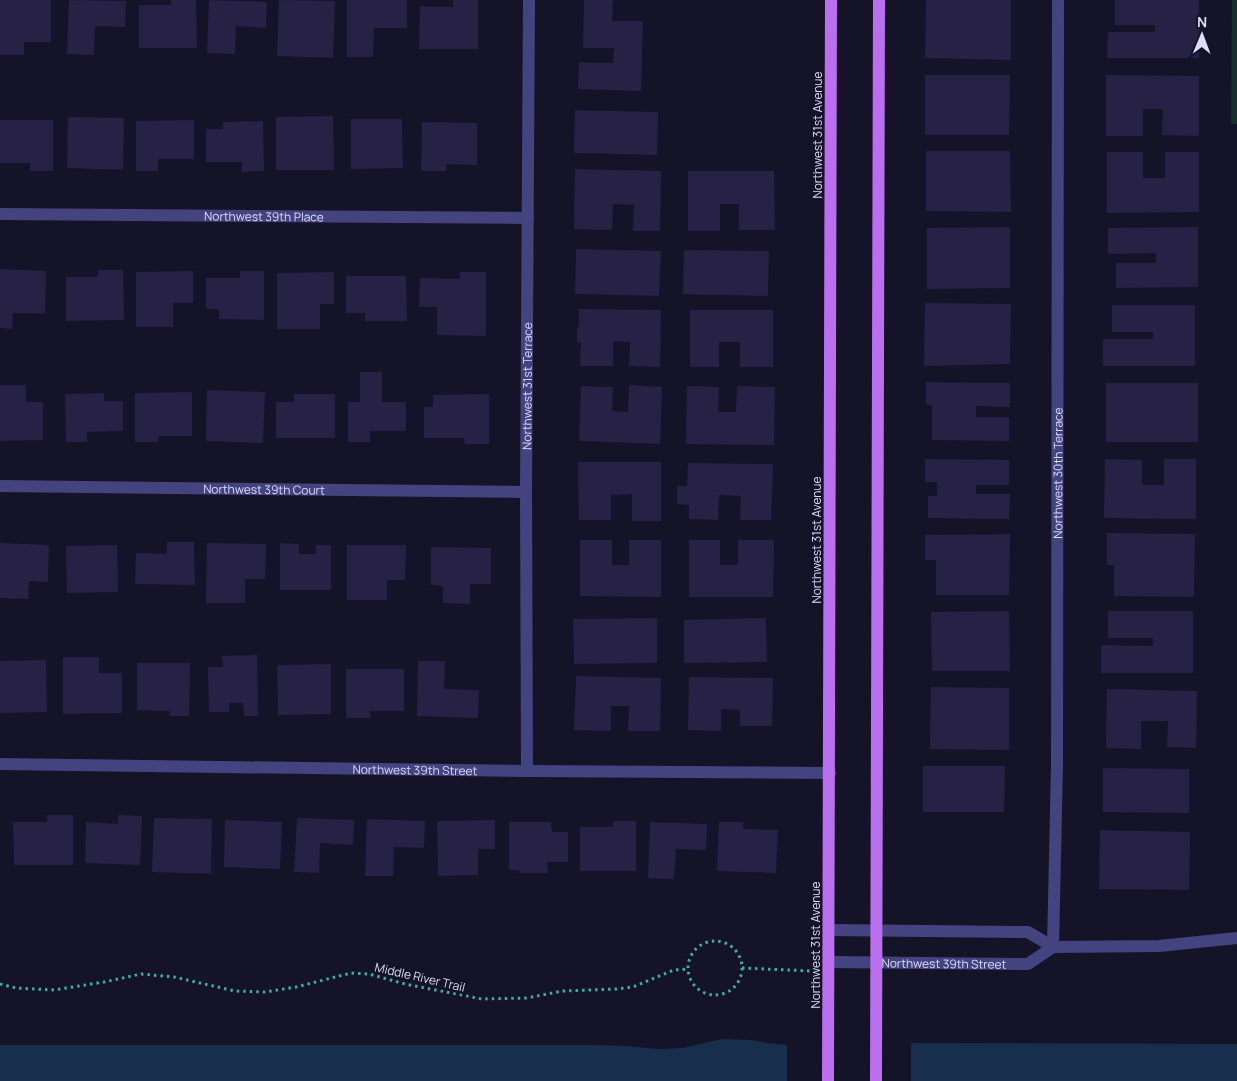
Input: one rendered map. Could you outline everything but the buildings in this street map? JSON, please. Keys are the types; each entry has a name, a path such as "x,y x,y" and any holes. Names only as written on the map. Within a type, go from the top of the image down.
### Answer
{"main road":[{"name":"Northwest 31st Avenue","path":"828,1081 831,0"},
{"path":"876,1081 879,0"}],"street":[{"name":"Northwest 31st Terrace","path":"527,771 526,492 529,0"},
{"name":"Northwest 30th Terrace","path":"1053,947 1057,765 1058,0"},
{"name":"Northwest 39th Place","path":"0,214 528,218"},
{"name":"Northwest 39th Court","path":"0,486 526,492"},
{"name":"Northwest 39th Street","path":"0,764 830,773"},
{"path":"829,930 1028,932 1053,947 1159,946 1237,938"},
{"name":"Northwest 39th Street","path":"829,967 876,963 1028,964 1053,947"}],"path":[{"path":"715,942 731,947 736,952 742,968 736,985 720,995 702,991 695,986 690,978 688,968 693,953 699,947 706,943 715,942"},
{"path":"742,968 829,967"},
{"name":"Middle River Trail","path":"0,984 16,988 54,990 141,974 174,977 235,991 265,992 296,987 351,973 370,974 405,984 482,999 526,998 562,991 633,987 674,970 688,968"}],"green space":[{"path":"1232,0 1237,0 1237,124 1231,124"}],"water":[{"path":"722,1039 753,1040 787,1045 787,1081 0,1081 0,1045 592,1045 658,1049 683,1048"},
{"path":"911,1043 1237,1044 1237,1081 911,1081"}]}
